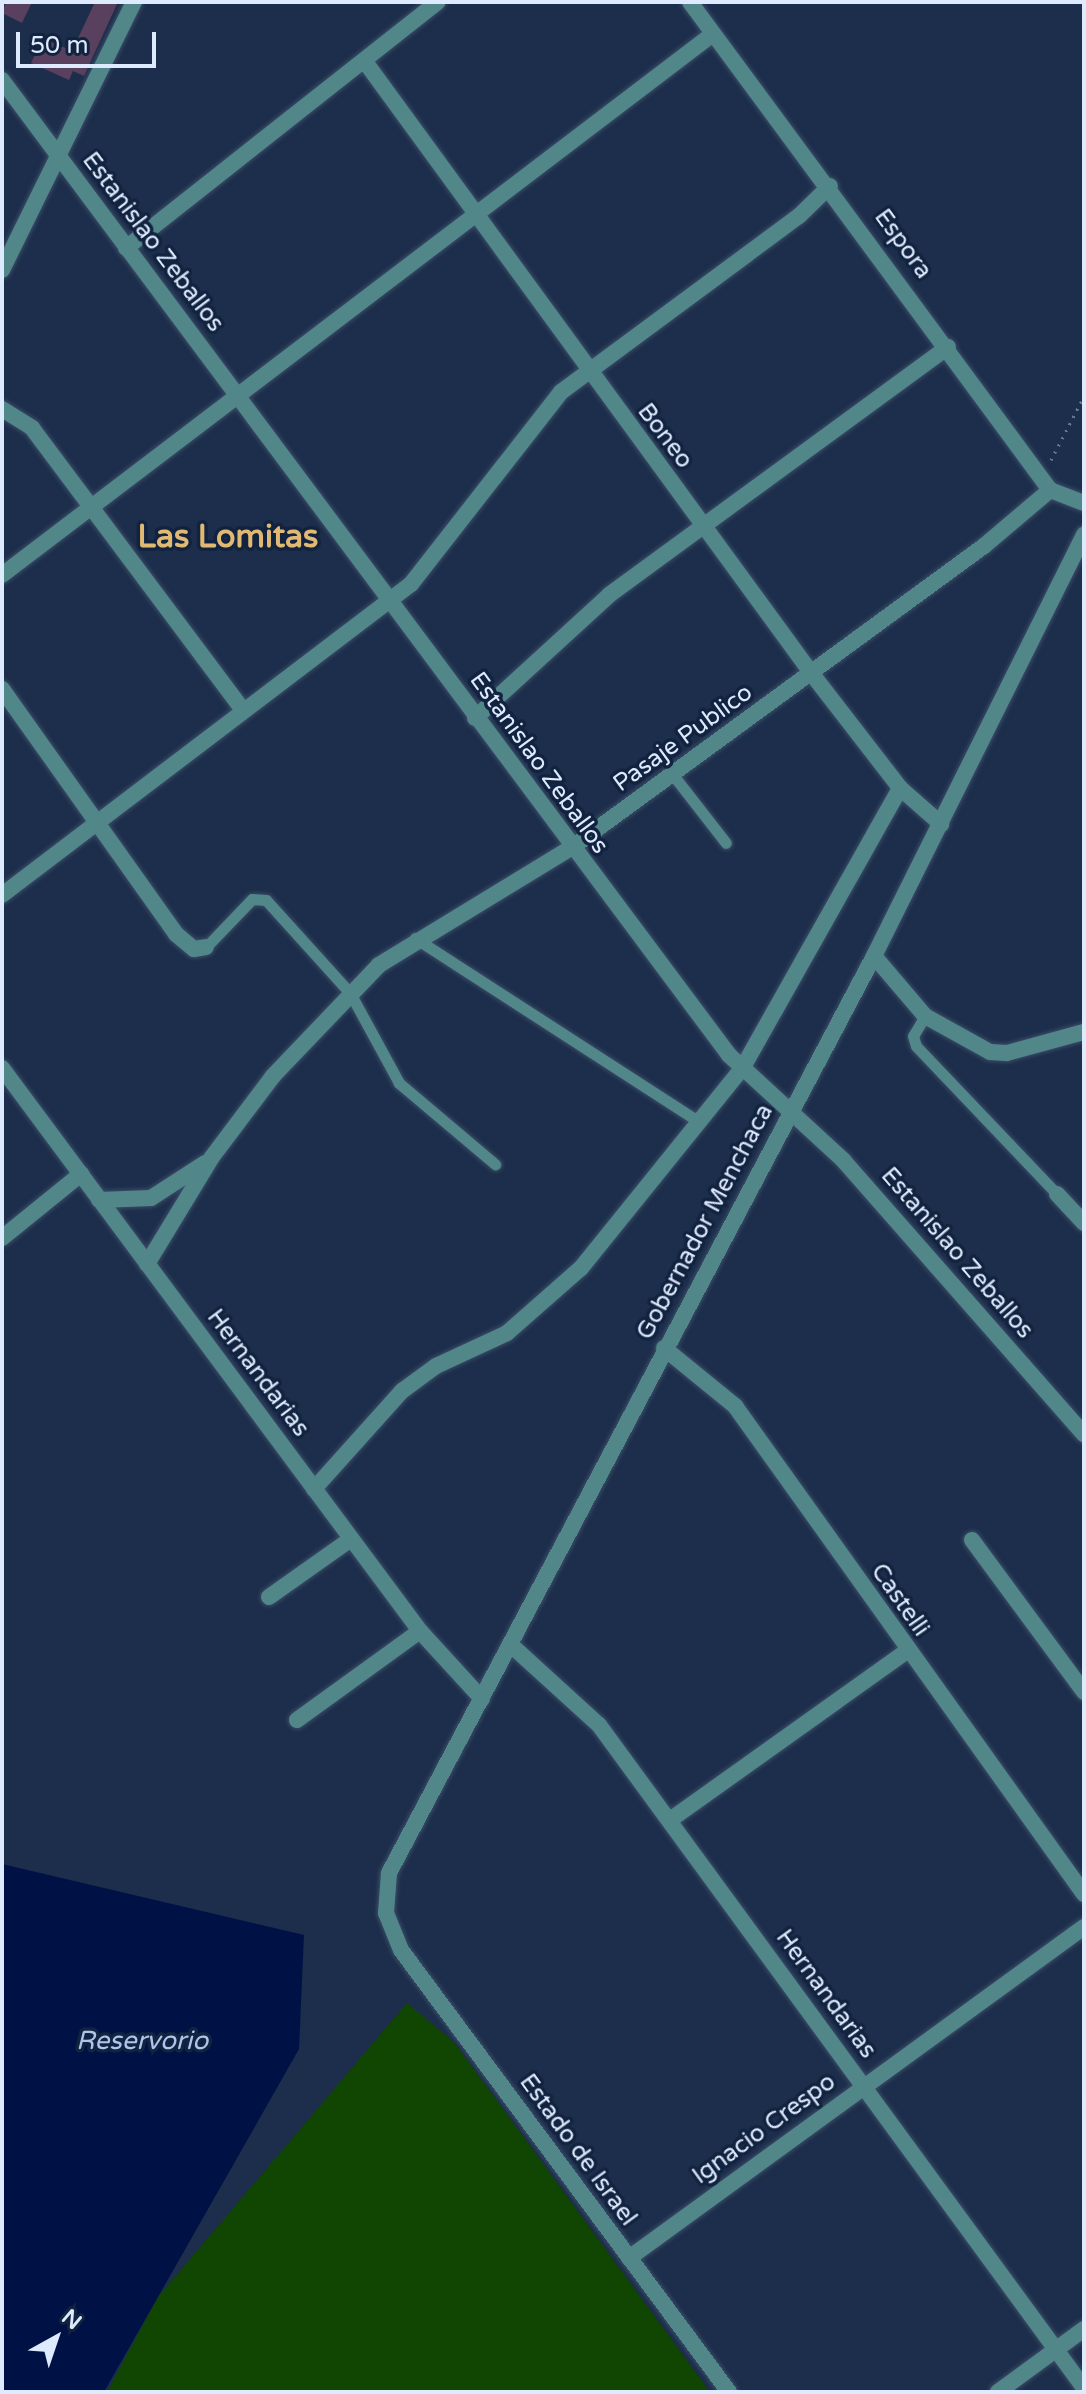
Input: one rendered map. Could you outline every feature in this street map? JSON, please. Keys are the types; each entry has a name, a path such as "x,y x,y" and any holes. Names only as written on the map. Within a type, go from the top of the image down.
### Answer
{"street":[{"path":"2,270 134,2"},
{"path":"126,248 366,63 437,2"},
{"name":"Espora","path":"690,2 830,186 1046,484"},
{"path":"2,575 236,392 713,34"},
{"name":"Boneo","path":"366,63 472,215 812,674 900,788 941,824"},
{"name":"Estanislao Zeballos","path":"2,80 571,848 743,1067 843,1160 1084,1434"},
{"path":"2,895 411,584 540,416 586,370 799,216 830,186"},
{"path":"475,718 609,595 701,524 948,347"},
{"path":"2,409 32,428 92,503 243,710"},
{"path":"1046,484 1084,503"},
{"name":"Pasaje Publico","path":"147,1264 212,1157 273,1076 350,993 415,938 571,848 812,674 1046,484"},
{"name":"Gobernador Menchaca","path":"393,1934 386,1913 389,1873 874,956 1084,534"},
{"path":"2,689 176,934 194,949 206,947"},
{"path":"314,1489 402,1391 546,1305 695,1119 743,1067 900,788"},
{"path":"874,956 925,1016 998,1054 1084,1032"},
{"name":"Hernandarias","path":"2,1068 420,1631 482,1699"},
{"name":"Pasaje Publico","path":"99,1200 162,1194 212,1157"},
{"path":"2,1238 81,1174"},
{"path":"1057,1194 1084,1223"},
{"name":"Castelli","path":"664,1348 735,1406 907,1651 1084,1894"},
{"path":"269,1597 351,1539"},
{"path":"972,1540 1084,1692"},
{"path":"297,1720 420,1631"},
{"name":"Hernandarias","path":"511,1645 577,1700 670,1820 1084,2388"},
{"path":"670,1820 907,1651"},
{"name":"Ignacio Crespo","path":"629,2258 1084,1927"},
{"name":"Estado de Israel","path":"393,1934 729,2392"},
{"path":"998,2392 1084,2329"}],"lane":[{"path":"673,775 726,843"},
{"path":"206,947 252,899 266,900 350,993 399,1083 495,1164"},
{"path":"415,938 695,1119"},
{"path":"925,1016 913,1036 916,1046 1057,1194"}],"path":[{"path":"1046,484 1084,396"}],"green space":[{"path":"407,2003 454,2042 710,2392 107,2392 158,2297"}],"water":[{"name":"Reservorio","path":"2,1864 304,1935 299,2049 104,2392 2,2392"}],"building":[{"path":"6,2 32,2 22,23 2,13"},
{"path":"95,2 118,2 84,76 73,71 69,80 31,63 43,38 72,51"}],"district":[{"name":"Las Lomitas","path":"228,537"}]}
